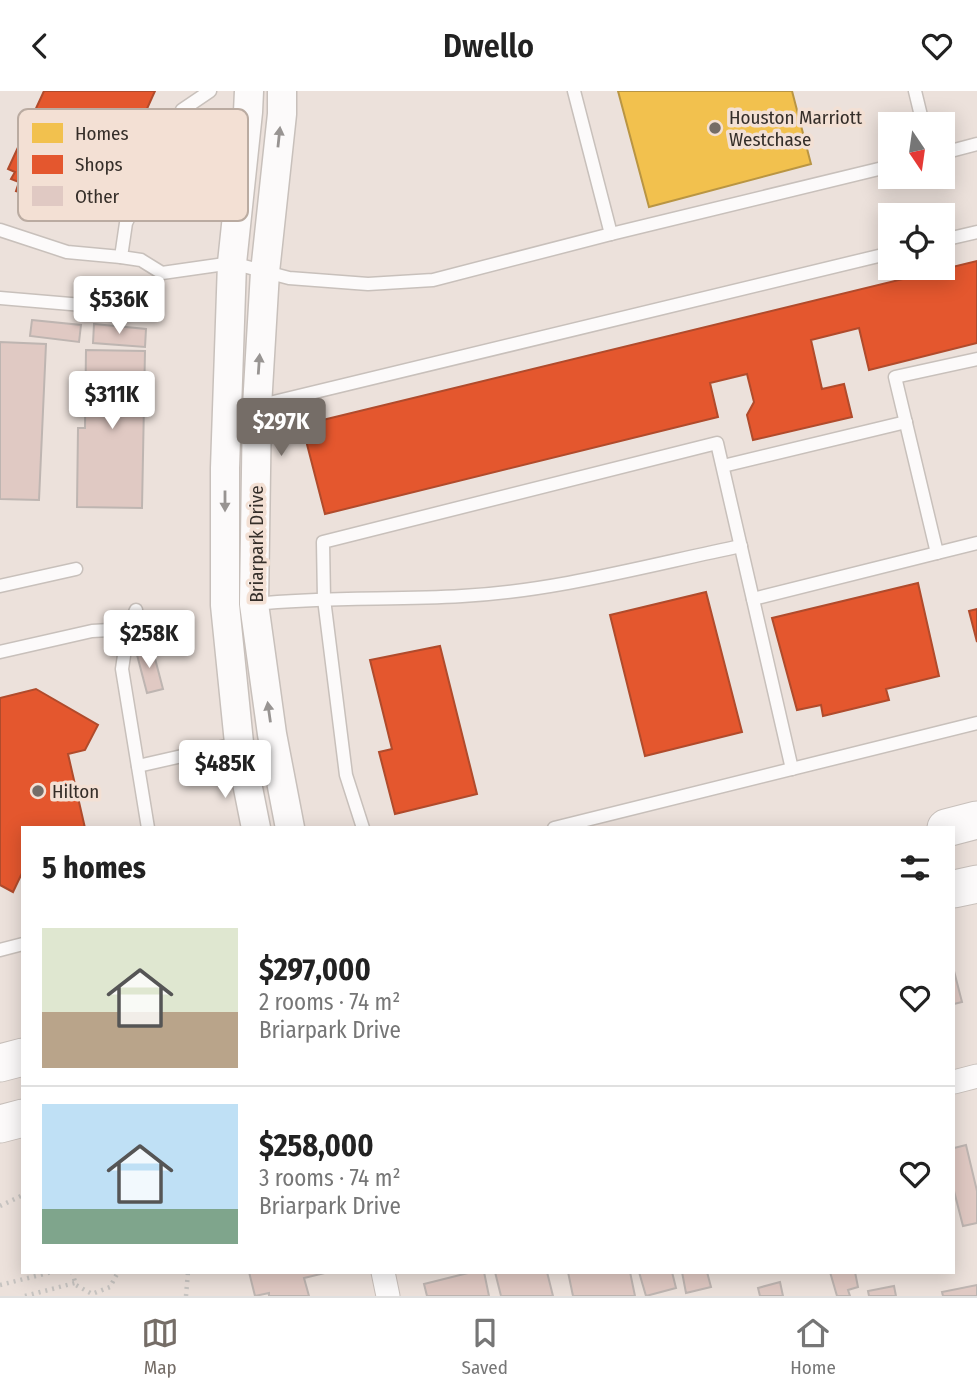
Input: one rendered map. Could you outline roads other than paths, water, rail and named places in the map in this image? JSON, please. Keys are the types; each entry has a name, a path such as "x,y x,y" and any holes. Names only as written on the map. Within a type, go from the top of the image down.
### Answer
{"main road":[{"path":"954,826 977,820"},
{"path":"0,1063 21,1058"},
{"path":"0,1123 21,1118"}],"street":[{"name":"Briarpark Drive","path":"247,109 249,91"},
{"name":"Briarpark Drive","path":"282,91 282,114 265,272 257,406 254,604 272,734 290,826"},
{"name":"Briarpark Drive","path":"236,221 232,263 225,468 225,605 239,743 256,826"},
{"path":"225,605 254,604"},
{"path":"955,1082 977,1076"},
{"path":"383,1274 388,1296"}],"lane":[{"path":"183,109 210,91"},
{"path":"574,91 611,234"},
{"path":"915,91 920,112"},
{"path":"956,150 977,144"},
{"path":"0,230 68,252 141,260 162,273 232,263 289,278 369,284 433,280 878,169"},
{"path":"121,257 127,221"},
{"path":"955,237 977,232"},
{"path":"257,406 878,256"},
{"path":"0,298 153,311"},
{"path":"937,553 895,377 977,359"},
{"path":"723,466 906,422"},
{"path":"362,826 346,775 324,599 323,541 717,443 792,769"},
{"path":"753,599 977,543"},
{"path":"254,604 324,599 463,596 520,590 572,582 741,546"},
{"path":"0,586 76,569"},
{"path":"136,610 128,629 122,670 148,826"},
{"path":"0,652 92,631 128,629"},
{"path":"583,824 977,723"},
{"path":"138,766 239,743"},
{"path":"0,950 21,945"}],"place":[{"name":"Houston Marriott Westchase","path":"715,128"},
{"name":"Hilton","path":"38,791"}]}
